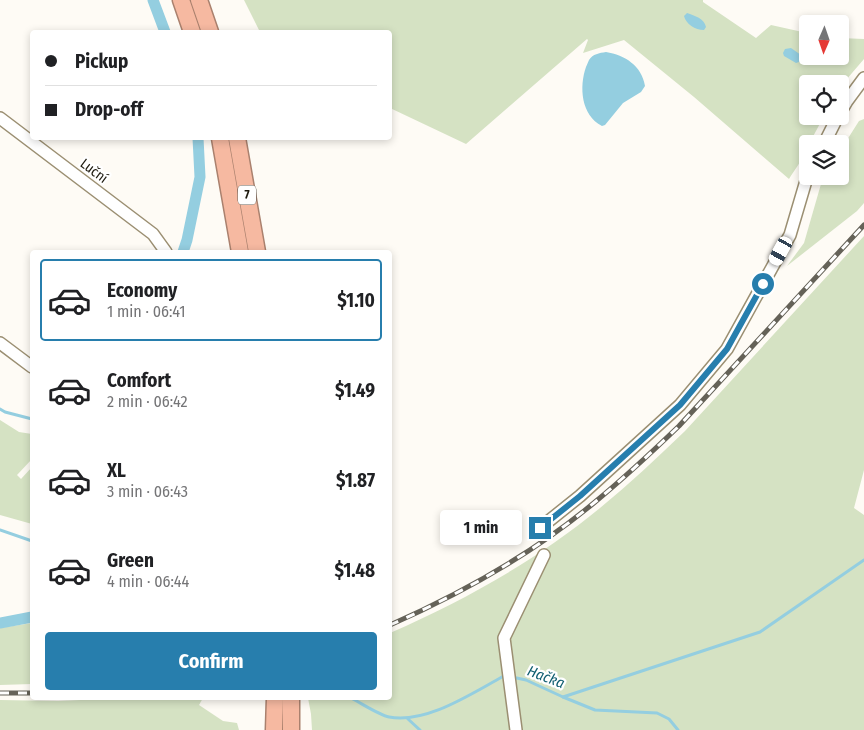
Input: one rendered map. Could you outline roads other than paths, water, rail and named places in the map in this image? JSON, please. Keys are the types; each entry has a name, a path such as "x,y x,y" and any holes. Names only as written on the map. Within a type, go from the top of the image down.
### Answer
{"highway":[{"path":"181,0 191,30"},
{"path":"199,0 209,30"},
{"name":"7","path":"220,140 240,250"},
{"name":"7","path":"236,140 257,250"},
{"path":"274,730 275,700"},
{"path":"291,700 291,730"}],"street":[{"path":"849,98 864,78"},
{"name":"Luční","path":"0,118 153,234 165,250"},
{"path":"540,528 580,496 680,405 727,349 790,235 805,185"},
{"path":"0,343 30,366"},
{"path":"516,730 504,638 544,555"}],"water":[{"path":"687,13 703,21 706,27 704,30 697,29 689,24 684,16"},
{"path":"791,48 799,54 799,62 796,63 784,56 785,49"},
{"path":"606,52 620,56 632,63 640,73 645,86 641,92 623,103 605,125 602,126 590,115 582,92 584,75 589,60 594,55"}],"waterway":[{"path":"153,0 164,30"},
{"path":"184,250 200,177 198,140"},
{"path":"0,409 30,418"},
{"name":"Hačka","path":"0,530 30,540"},
{"path":"563,697 760,632 864,560"},
{"path":"0,623 30,617"},
{"name":"Hačka","path":"355,700 385,716 404,718 418,716 449,706 506,676"},
{"name":"Hačka","path":"512,677 526,680 595,710 657,713 669,719 678,730"},
{"path":"408,719 420,730"}],"railway":[{"path":"392,624 497,571 572,521 606,493 679,426 864,225"},
{"path":"0,693 30,693"}]}
